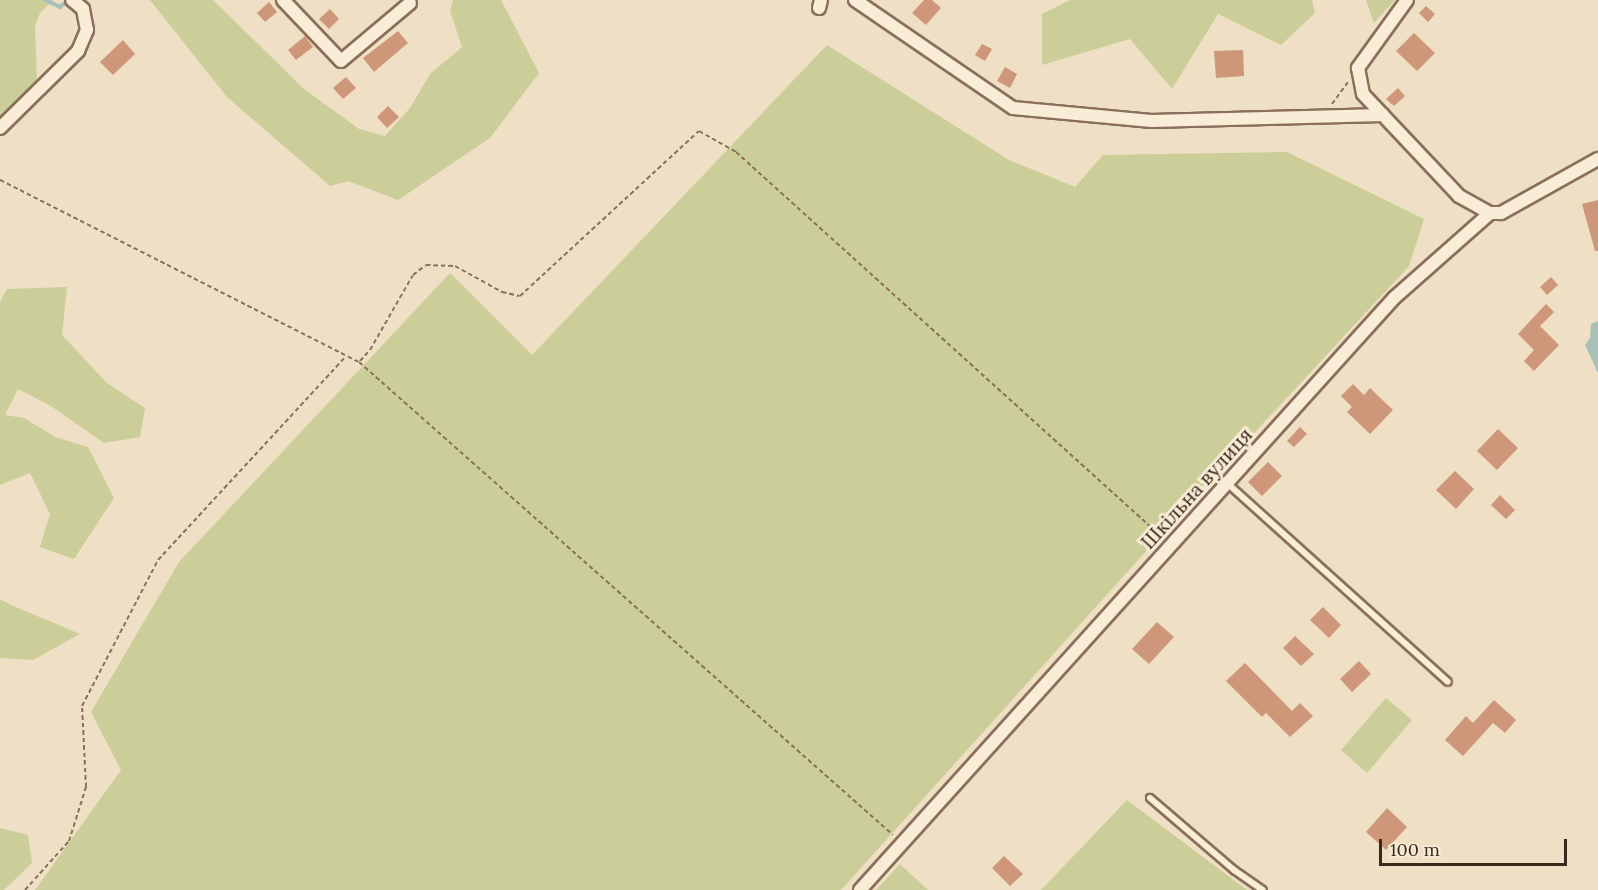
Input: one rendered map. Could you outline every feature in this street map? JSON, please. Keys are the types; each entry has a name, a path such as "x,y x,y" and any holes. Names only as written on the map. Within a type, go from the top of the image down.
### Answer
{"street":[{"path":"284,0 341,61 410,3"},
{"path":"855,0 1013,108 1151,121 1383,115"},
{"path":"1407,0 1358,68 1364,94 1459,196 1490,213"},
{"path":"0,128 78,51 87,30 83,9 74,2"},
{"name":"Шкільна вулиця","path":"860,890 1394,298 1490,213 1501,213 1598,159"}],"lane":[{"path":"1227,483 1448,682"},
{"path":"1150,798 1234,870 1263,890"}],"path":[{"path":"1323,116 1358,68"},
{"path":"359,362 370,350 413,275 426,265 455,266 502,292 520,296 699,131 736,152 1171,545"},
{"path":"0,180 359,362 902,843"},
{"path":"26,890 69,841 86,787 82,706 158,560 346,356"}],"green space":[{"path":"0,0 53,0 40,13 35,26 37,82 0,120"},
{"path":"150,0 213,0 304,89 359,129 385,136 410,108 430,74 462,47 450,11 453,0 501,0 539,73 490,138 398,200 348,181 330,186 227,97"},
{"path":"1070,0 1312,0 1315,13 1281,45 1218,14 1172,89 1130,39 1042,65 1042,14"},
{"path":"1366,0 1395,0 1374,23"},
{"path":"827,45 1009,160 1075,187 1103,155 1287,152 1424,219 1409,266 1193,499 841,890 35,890 121,770 91,712 179,562 450,273 532,355"},
{"path":"67,287 62,335 107,383 145,408 140,437 104,443 51,406 18,389 5,415 24,418 55,437 88,447 114,498 74,559 40,547 50,514 30,473 0,485 0,302 7,289"},
{"path":"0,599 80,634 33,660 0,658"},
{"path":"1386,698 1412,720 1367,773 1341,750"},
{"path":"1127,800 1247,890 1041,890"},
{"path":"0,828 28,835 32,863 4,890 0,890"},
{"path":"900,864 928,890 876,890"}],"water":[{"path":"1598,321 1598,373 1585,345 1590,338 1591,324"}],"building":[{"path":"924,0 932,0 941,8 926,25 912,13"},
{"path":"269,2 277,12 265,22 257,13"},
{"path":"1426,6 1435,14 1428,22 1419,13"},
{"path":"330,9 339,19 329,29 319,19"},
{"path":"398,31 408,43 374,72 363,58"},
{"path":"1414,33 1435,53 1417,71 1396,51"},
{"path":"305,36 313,47 296,60 288,50"},
{"path":"123,40 135,54 113,75 100,62"},
{"path":"982,44 992,49 985,61 975,55"},
{"path":"1243,50 1244,76 1216,78 1214,51"},
{"path":"1005,67 1017,74 1010,88 997,81"},
{"path":"346,77 356,88 343,99 333,88"},
{"path":"1398,88 1405,96 1394,106 1386,99"},
{"path":"388,106 399,117 387,128 377,117"},
{"path":"1598,200 1598,251 1595,251 1582,204"},
{"path":"1551,277 1558,285 1547,295 1540,287"},
{"path":"1546,304 1554,312 1540,326 1559,345 1534,371 1524,361 1534,350 1518,334"},
{"path":"1353,384 1364,395 1370,388 1393,410 1370,434 1347,412 1352,407 1341,396"},
{"path":"1300,427 1307,434 1294,447 1287,441"},
{"path":"1498,429 1518,448 1497,470 1477,451"},
{"path":"1268,462 1282,476 1262,496 1248,482"},
{"path":"1455,471 1474,489 1456,509 1436,490"},
{"path":"1500,495 1515,510 1506,519 1491,505"},
{"path":"1323,607 1341,625 1329,638 1310,620"},
{"path":"1157,622 1174,637 1149,664 1132,649"},
{"path":"1295,636 1314,654 1301,666 1283,648"},
{"path":"1359,661 1371,674 1352,692 1340,679"},
{"path":"1245,663 1292,711 1300,703 1313,716 1290,737 1266,713 1262,717 1226,681"},
{"path":"1494,700 1516,720 1505,733 1493,723 1463,756 1445,740 1466,716 1473,723"},
{"path":"1387,808 1407,827 1386,850 1366,832"},
{"path":"1004,856 1023,874 1010,886 992,868"}],"waterway":[{"path":"46,0 60,7 68,0"}]}
